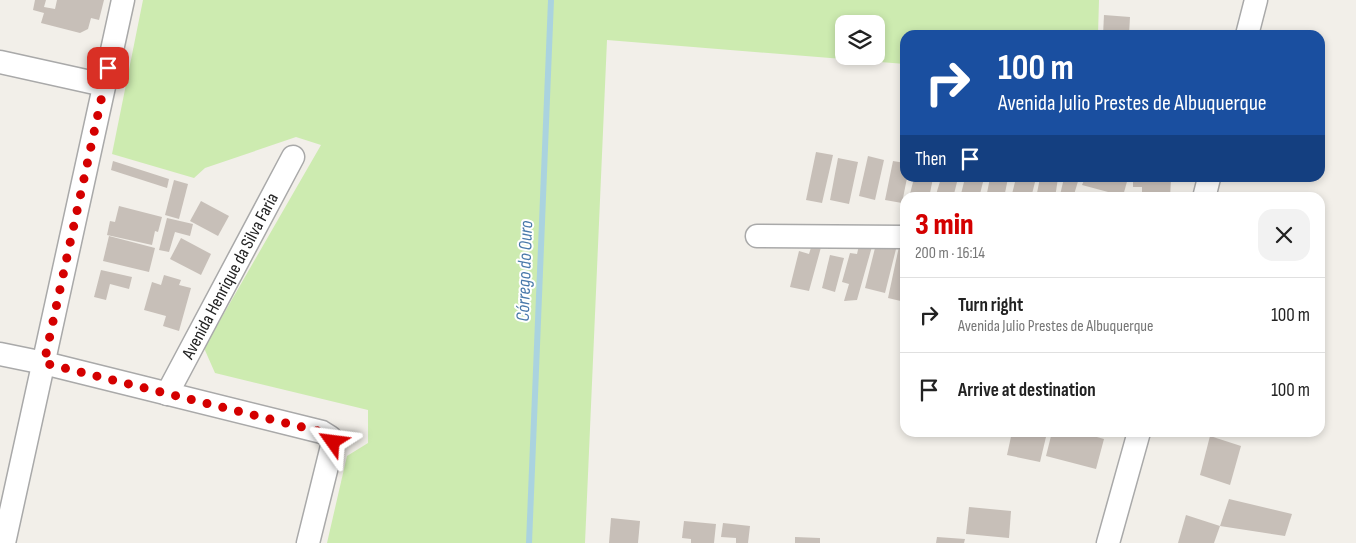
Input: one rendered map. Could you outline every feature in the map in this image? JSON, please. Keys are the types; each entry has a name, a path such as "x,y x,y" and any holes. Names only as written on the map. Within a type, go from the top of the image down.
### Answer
{"street":[{"path":"4,543 123,0"},
{"path":"1248,30 1256,0"},
{"path":"0,62 104,85"},
{"name":"Avenida Henrique da Silva Faria","path":"167,394 293,157"},
{"path":"757,236 900,237"},
{"path":"0,354 44,363 322,432 330,437 333,442 308,543"},
{"path":"1108,543 1138,437"}],"green space":[{"path":"143,0 1099,0 1098,30 900,30 900,64 885,62 885,15 835,15 835,58 607,40 585,543 327,543 347,456 368,443 368,410 215,373 204,348 321,145 296,137 205,168 194,178 112,154"}],"building":[{"path":"35,0 46,0 44,7 55,9 57,0 104,0 99,20 91,18 88,29 80,33 41,23 44,13 33,10"},
{"path":"1104,15 1130,17 1129,30 1103,30"},
{"path":"816,152 833,155 822,203 806,200"},
{"path":"868,156 884,160 875,200 859,196"},
{"path":"838,158 858,162 849,204 830,200"},
{"path":"113,161 169,179 167,188 111,170"},
{"path":"893,161 900,162 900,182 906,182 904,192 900,192 900,203 885,200"},
{"path":"174,180 188,184 179,219 165,215"},
{"path":"913,182 932,182 930,192 910,192"},
{"path":"940,182 957,182 954,192 937,192"},
{"path":"964,182 983,182 980,192 962,192"},
{"path":"989,182 1007,182 1005,192 987,192"},
{"path":"1015,182 1035,182 1032,192 1012,192"},
{"path":"1039,182 1057,182 1056,192 1037,192"},
{"path":"1063,182 1078,182 1075,192 1061,192"},
{"path":"1083,182 1127,182 1124,192 1108,192 1082,185"},
{"path":"1133,182 1171,182 1170,192 1142,192 1142,187 1133,187"},
{"path":"201,201 229,216 218,236 190,221"},
{"path":"119,206 162,217 158,232 155,231 152,245 107,235 110,221 115,222"},
{"path":"167,218 193,224 190,236 175,232 169,252 159,250"},
{"path":"109,236 155,248 149,272 103,261"},
{"path":"181,238 211,254 201,275 170,259"},
{"path":"814,238 823,240 809,291 790,287 799,251 809,254"},
{"path":"860,241 873,243 857,300 844,301 849,284 842,282 850,253 857,254"},
{"path":"900,242 900,301 888,298"},
{"path":"876,244 896,249 885,293 865,288"},
{"path":"830,255 844,258 835,292 822,288"},
{"path":"101,270 132,277 129,289 110,284 106,300 94,297"},
{"path":"164,275 181,280 179,285 191,288 179,331 163,326 166,316 144,310 152,282 161,285"},
{"path":"1011,437 1046,437 1040,462 1007,455"},
{"path":"1051,437 1097,437 1104,439 1096,469 1046,456"},
{"path":"1210,437 1241,446 1230,485 1200,475"},
{"path":"1229,499 1292,514 1285,536 1220,526"},
{"path":"969,507 1011,511 1009,538 966,534"},
{"path":"1186,515 1220,526 1214,543 1178,543"},
{"path":"611,518 640,521 638,543 609,543"},
{"path":"684,521 716,524 714,543 691,543 691,539 682,538"},
{"path":"723,523 750,526 748,543 736,543 736,538 721,537"},
{"path":"795,537 820,538 820,543 795,543"},
{"path":"937,537 965,539 964,543 936,543"}],"waterway":[{"name":"Córrego do Ouro","path":"529,543 551,0"}],"route":[{"path":"108,68 44,363 322,432 330,437 333,442"}]}
